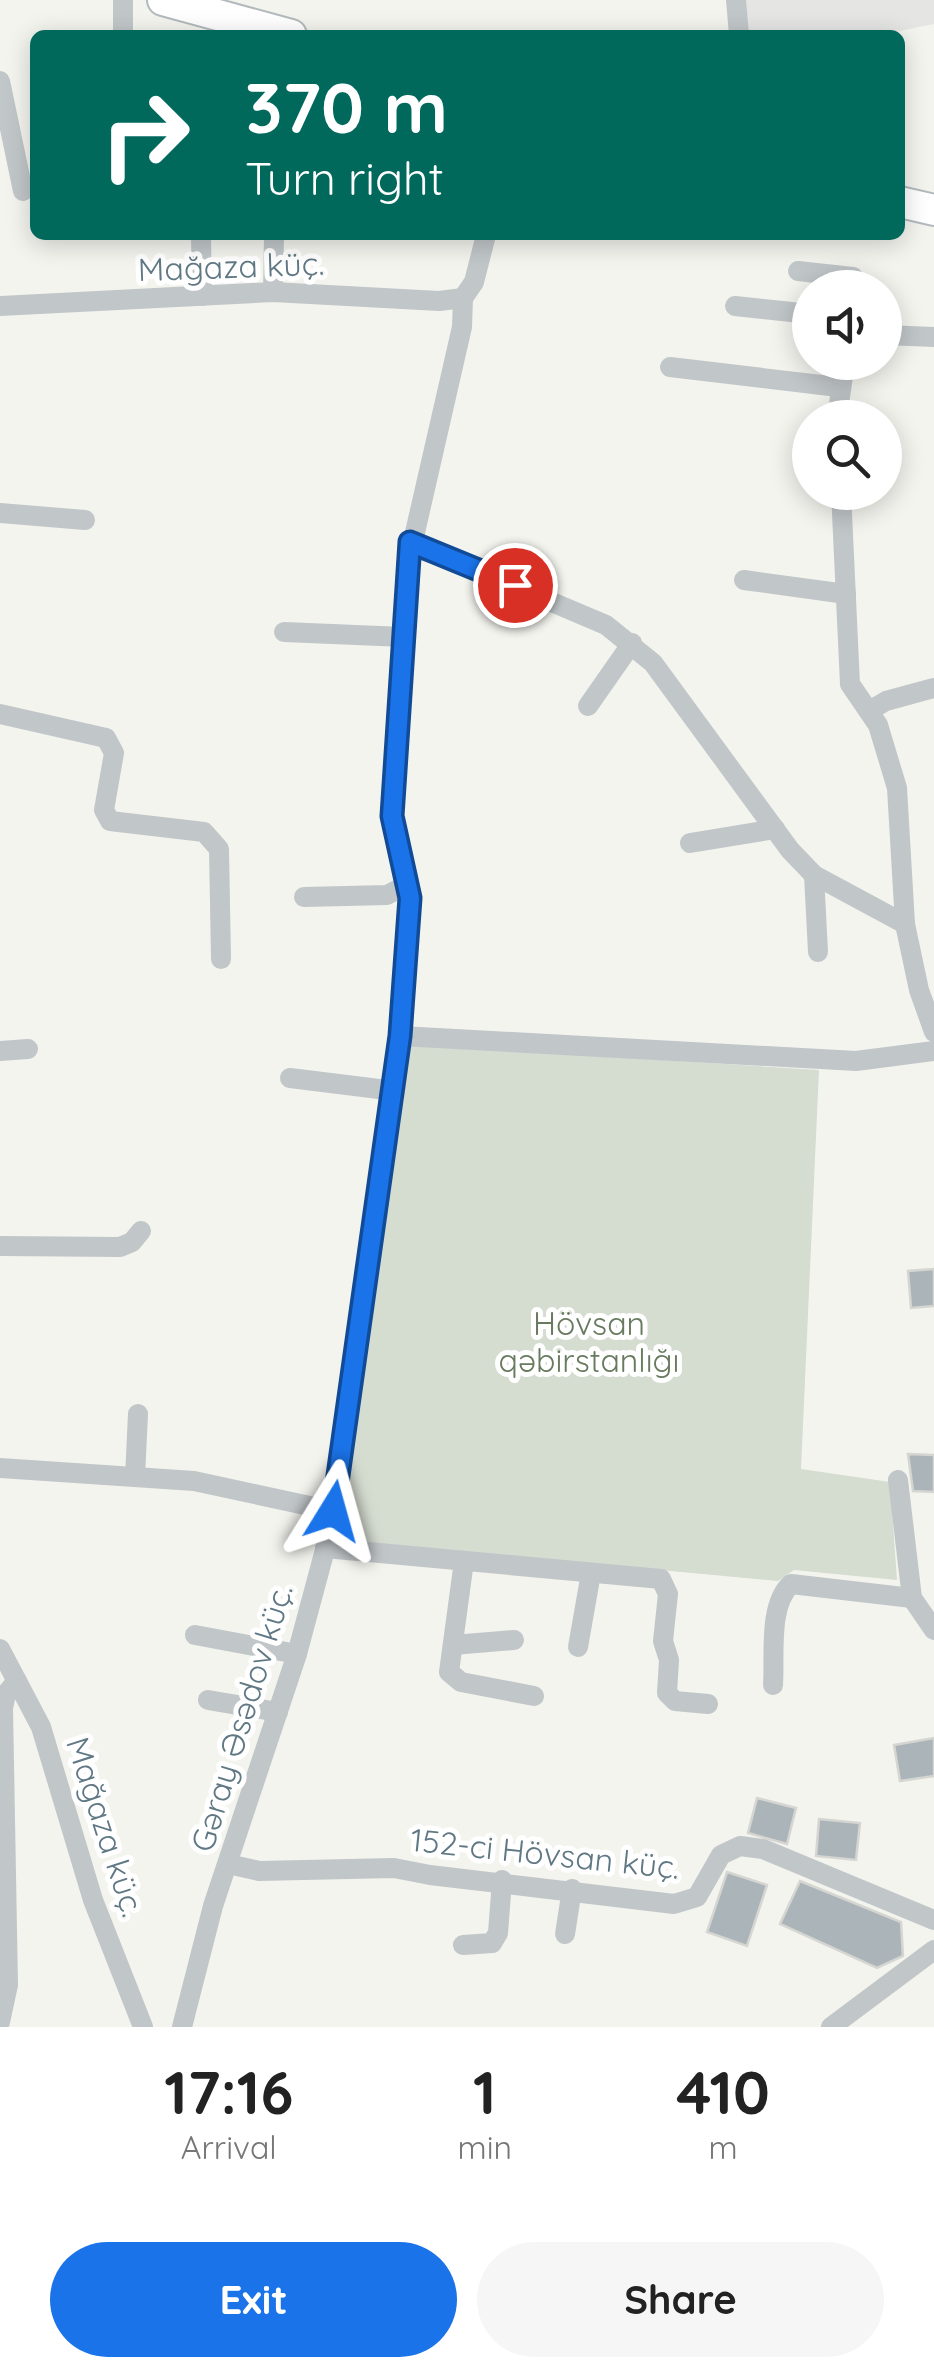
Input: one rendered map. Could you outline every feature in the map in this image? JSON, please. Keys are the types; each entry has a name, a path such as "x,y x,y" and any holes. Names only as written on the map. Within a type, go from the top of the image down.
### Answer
{"main road":[{"path":"163,0 202,24 251,30"},
{"path":"905,203 934,210"}],"street":[{"path":"122,0 124,30"},
{"path":"736,0 739,30"},
{"path":"0,81 23,191"},
{"path":"201,240 202,296"},
{"path":"273,292 274,240"},
{"name":"Gəray Əsədov küç.","path":"182,2027 228,1864 298,1654 333,1511 400,1036 408,884 392,816 410,542 462,327 463,298 474,282 485,240"},
{"name":"Mağaza küç.","path":"0,306 273,292 439,301 463,298"},
{"path":"735,306 792,312"},
{"path":"902,335 934,336"},
{"path":"670,367 838,387"},
{"path":"838,400 840,380"},
{"path":"842,510 850,684 878,725 897,788 906,924 919,990 934,1032"},
{"path":"0,513 85,520"},
{"path":"410,542 606,625 632,643 653,662 775,829 814,875 906,924"},
{"path":"744,580 846,594"},
{"path":"284,632 404,637"},
{"path":"588,706 632,643"},
{"path":"869,711 886,701 934,688"},
{"path":"0,714 106,738 114,753 104,810 110,822 204,832 213,838 218,849 220,959"},
{"path":"690,843 775,829"},
{"path":"814,875 818,952"},
{"path":"304,897 387,895 408,884"},
{"path":"400,1036 856,1061 934,1051"},
{"path":"0,1051 28,1050"},
{"path":"290,1078 395,1091"},
{"path":"0,1246 120,1247 141,1232"},
{"path":"135,1477 138,1414"},
{"path":"0,1468 194,1481 333,1511"},
{"path":"898,1480 912,1598 934,1630"},
{"path":"326,1548 661,1579 667,1584 663,1641 669,1668 667,1693 675,1701 708,1704"},
{"path":"464,1561 452,1678 534,1696"},
{"path":"578,1647 591,1573"},
{"path":"773,1685 778,1606 782,1592 790,1584 912,1598"},
{"path":"194,1634 298,1654"},
{"path":"453,1645 514,1640"},
{"name":"Mağaza küç.","path":"0,1650 41,1727 93,1900 143,2027"},
{"path":"0,2022 8,1984 3,1708 6,1694 17,1680"},
{"path":"208,1700 278,1712"},
{"name":"152-ci Hövsan küç.","path":"228,1864 259,1871 403,1868 430,1876 502,1880 687,1903 697,1897 721,1855 748,1846 843,1880 934,1920"},
{"path":"463,1945 492,1943 498,1933 502,1880"},
{"path":"565,1934 572,1888"},
{"path":"831,2027 934,1950"}],"shaded area":[{"path":"746,0 934,0 934,24 905,30 747,30"}],"green space":[{"name":"Hövsan qəbirstanlığı","path":"409,1044 819,1070 801,1469 890,1482 897,1580 794,1570 778,1581 341,1540"}],"building":[{"path":"934,1269 934,1306 911,1308 908,1271"},
{"path":"908,1454 934,1455 934,1492 913,1491"},
{"path":"934,1738 934,1776 900,1781 894,1745"},
{"path":"757,1798 796,1808 787,1844 748,1833"},
{"path":"819,1819 860,1823 856,1860 816,1856"},
{"path":"727,1872 767,1885 747,1946 707,1932"},
{"path":"800,1881 901,1922 903,1956 877,1968 780,1924"}],"route":[{"path":"333,1511 400,1036 410,898 392,816 410,542 515,585"}]}
